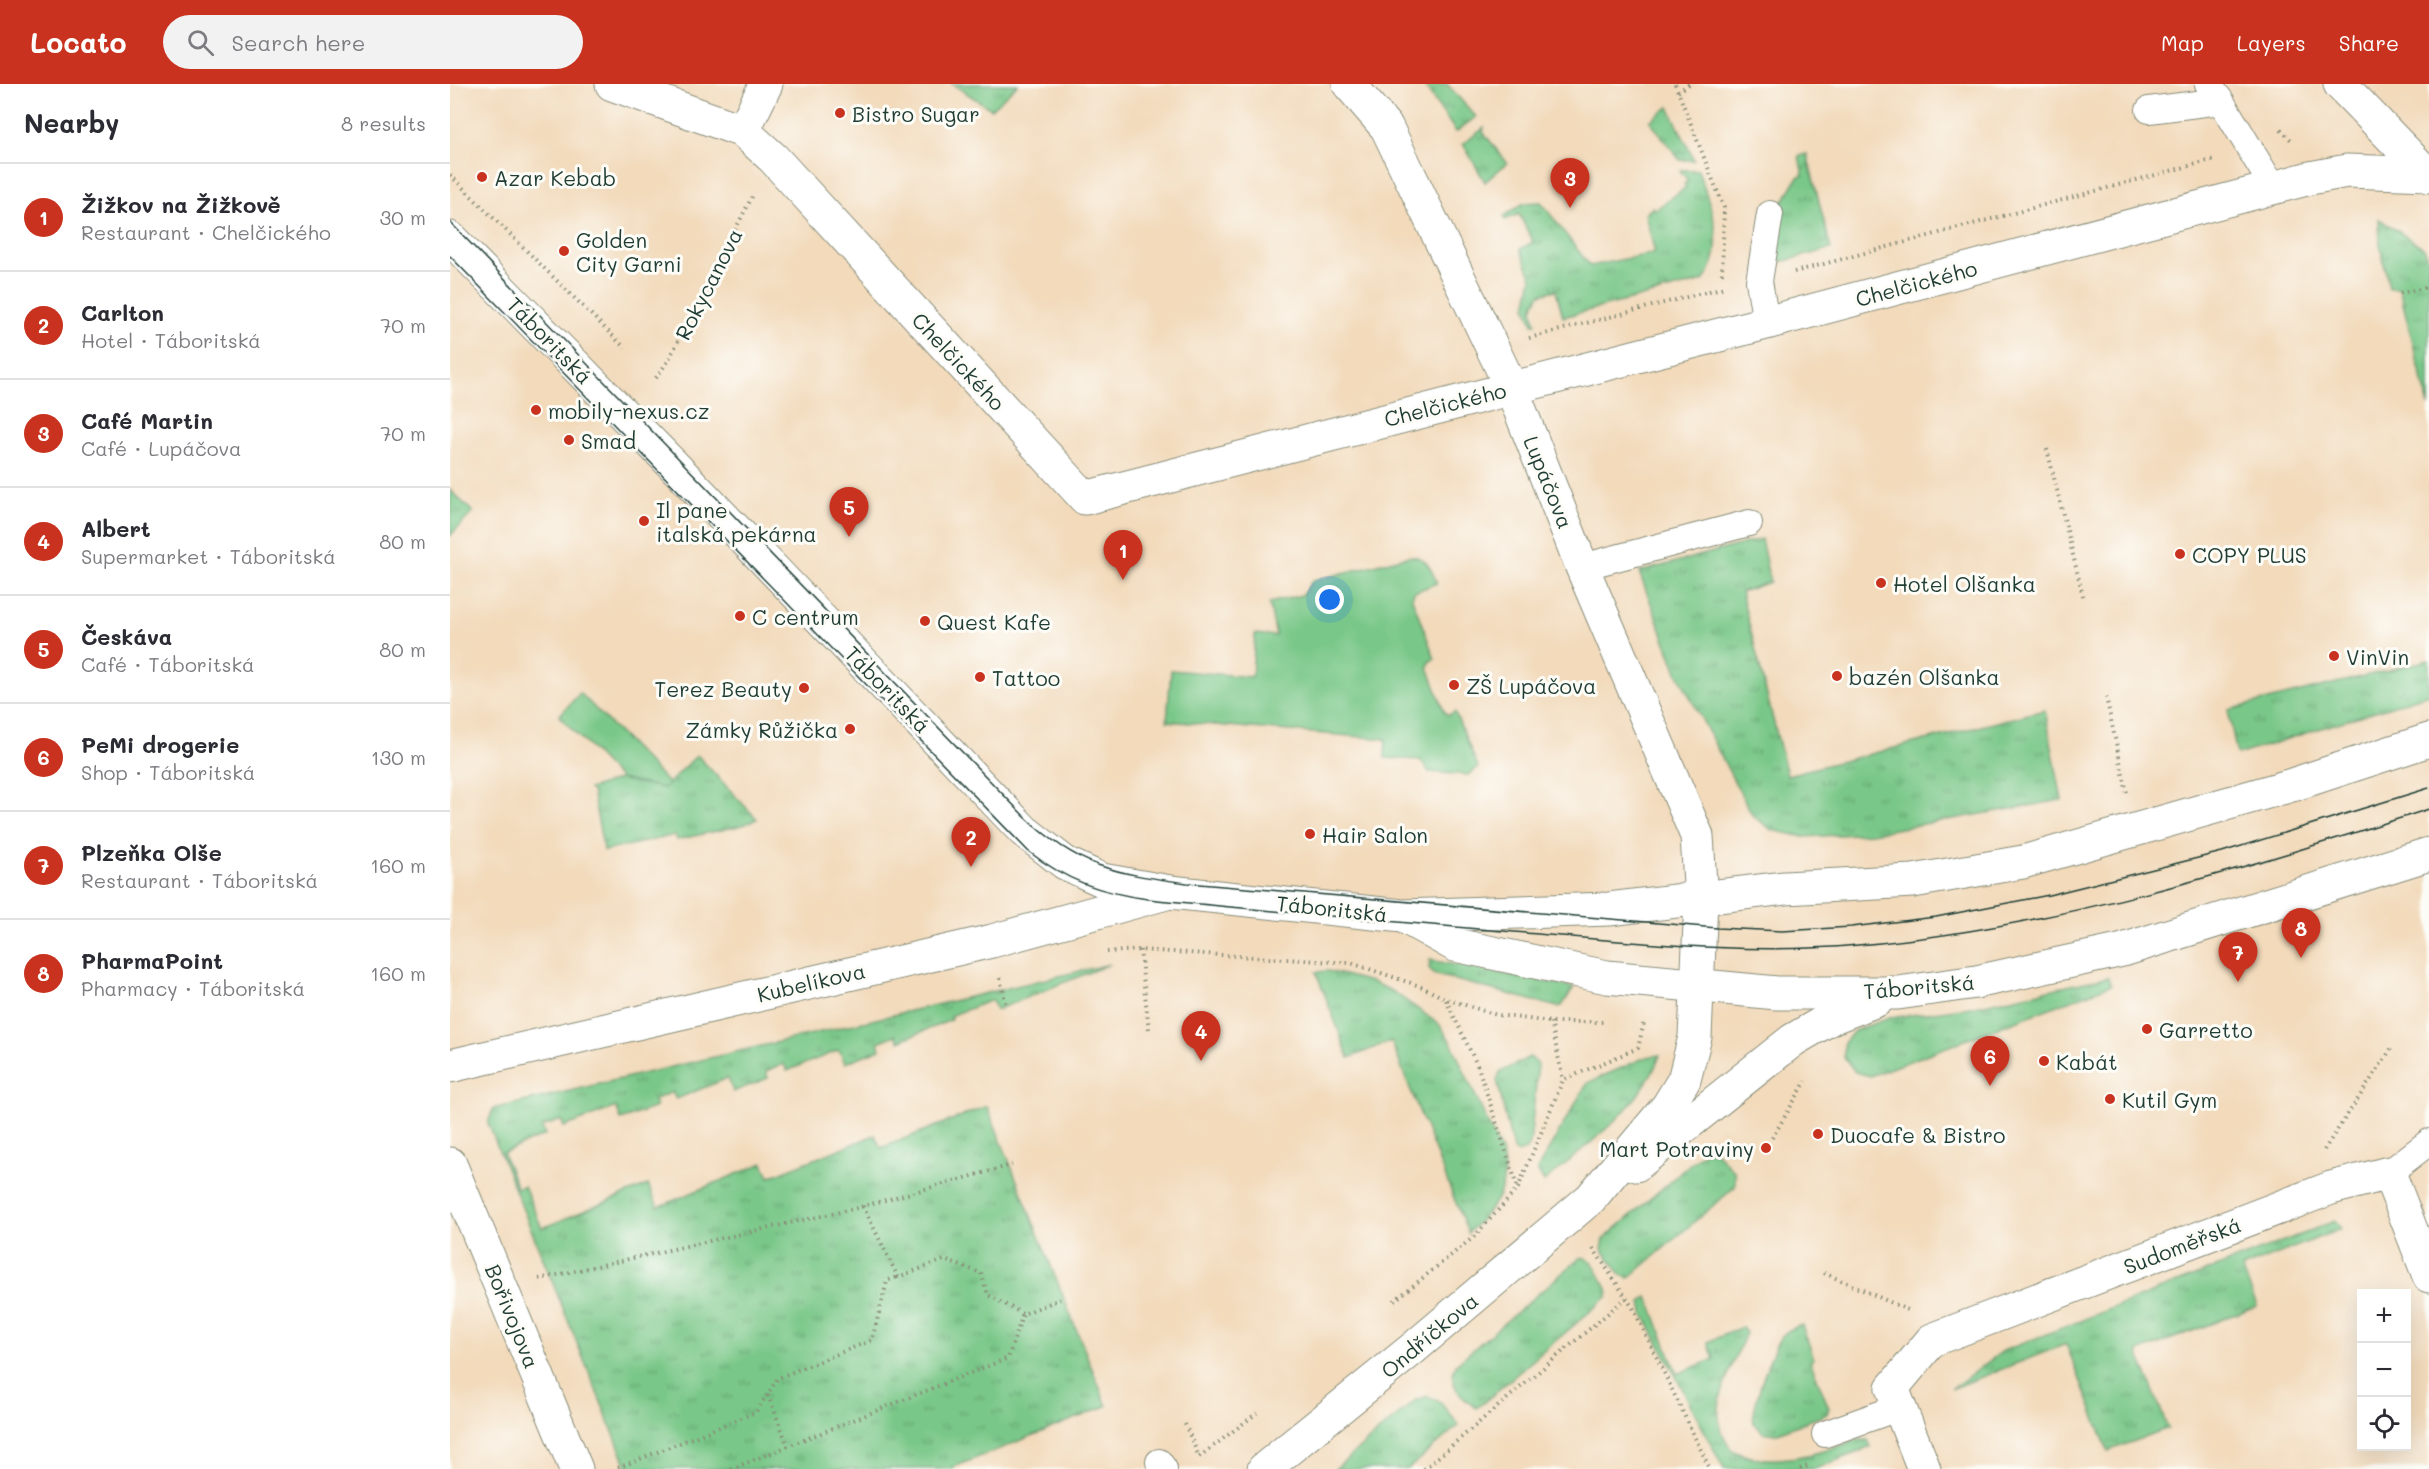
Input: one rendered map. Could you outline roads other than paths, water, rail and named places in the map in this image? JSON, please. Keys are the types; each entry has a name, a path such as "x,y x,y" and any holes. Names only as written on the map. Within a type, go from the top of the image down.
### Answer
{"street":[{"name":"Chelčického","path":"612,84 743,131 773,158 1085,498 1766,323 2273,188 2347,171 2429,175"},
{"path":"743,131 766,84"},
{"name":"Lupáčova","path":"1349,84 1387,128 1511,387 1582,567 1697,836 1701,900 1698,985"},
{"path":"2340,84 2429,175"},
{"name":"Táboritská","path":"450,238 682,474 1024,831 1065,863 1102,880 1170,892 1403,916 1609,909 1701,900 1785,888 1912,881 2023,862 2292,785 2429,740"},
{"name":"Táboritská","path":"1403,916 1455,945 1595,975 1777,993 1898,993 1976,982 2123,950 2429,854"},
{"name":"Kubelíkova","path":"450,1066 992,941 1170,892"},
{"name":"Ondříčkova","path":"1592,1198 1668,1106 1684,1080 1695,1037 1698,985"},
{"name":"Ondříčkova","path":"1264,1469 1410,1351 1592,1198 1687,1127 1793,1040 1831,1018 1898,993"},
{"name":"Bořivojova","path":"450,1164 576,1469"},
{"path":"2389,1173 2429,1276"},
{"name":"Sudoměřská","path":"1896,1397 1932,1340 2331,1188 2389,1173"},
{"path":"1896,1397 1924,1469"}],"lane":[{"path":"2149,110 2215,92 2273,188"},
{"path":"1766,323 1759,281 1770,214"},
{"path":"1582,567 1749,523"},
{"path":"2389,1173 2429,1142"},
{"path":"1825,1434 1896,1397"}],"tram line":[{"path":"450,222 1024,816 1062,847 1080,857 1118,871 1187,883 1717,928 1782,931 1851,927 1936,917 2049,895 2222,852 2429,788"},
{"path":"450,256 1028,851 1056,870 1099,889 1148,899 1618,941 1698,947 1818,948 1931,937 2075,910 2218,874 2429,809"}],"place":[{"name":"Bistro Sugar","path":"840,113"},
{"name":"Azar Kebab","path":"482,177"},
{"name":"Café Martin","path":"1570,208"},
{"name":"Golden City Garni","path":"564,251"},
{"name":"mobily-nexus.cz","path":"536,410"},
{"name":"Smad","path":"569,440"},
{"name":"Il pane italská pekárna","path":"644,521"},
{"name":"Českáva","path":"849,537"},
{"name":"COPY PLUS","path":"2180,554"},
{"name":"Žižkov na Žižkově","path":"1123,580"},
{"name":"Hotel Olšanka","path":"1881,583"},
{"name":"C centrum","path":"740,616"},
{"name":"Quest Kafe","path":"925,621"},
{"name":"VinVin","path":"2334,656"},
{"name":"bazén Olšanka","path":"1837,676"},
{"name":"Tattoo","path":"980,677"},
{"name":"ZŠ Lupáčova","path":"1454,685"},
{"name":"Terez Beauty","path":"804,688"},
{"name":"Zámky Růžička","path":"850,729"},
{"name":"Hair Salon","path":"1310,834"},
{"name":"Carlton","path":"971,867"},
{"name":"PharmaPoint","path":"2301,958"},
{"name":"Plzeňka Olše","path":"2238,982"},
{"name":"Garretto","path":"2147,1029"},
{"name":"Albert","path":"1201,1061"},
{"name":"Kabát","path":"2044,1061"},
{"name":"PeMi drogerie","path":"1990,1086"},
{"name":"Kutil Gym","path":"2110,1099"},
{"name":"Duocafe & Bistro","path":"1818,1134"},
{"name":"Mart Potraviny","path":"1766,1148"}]}
